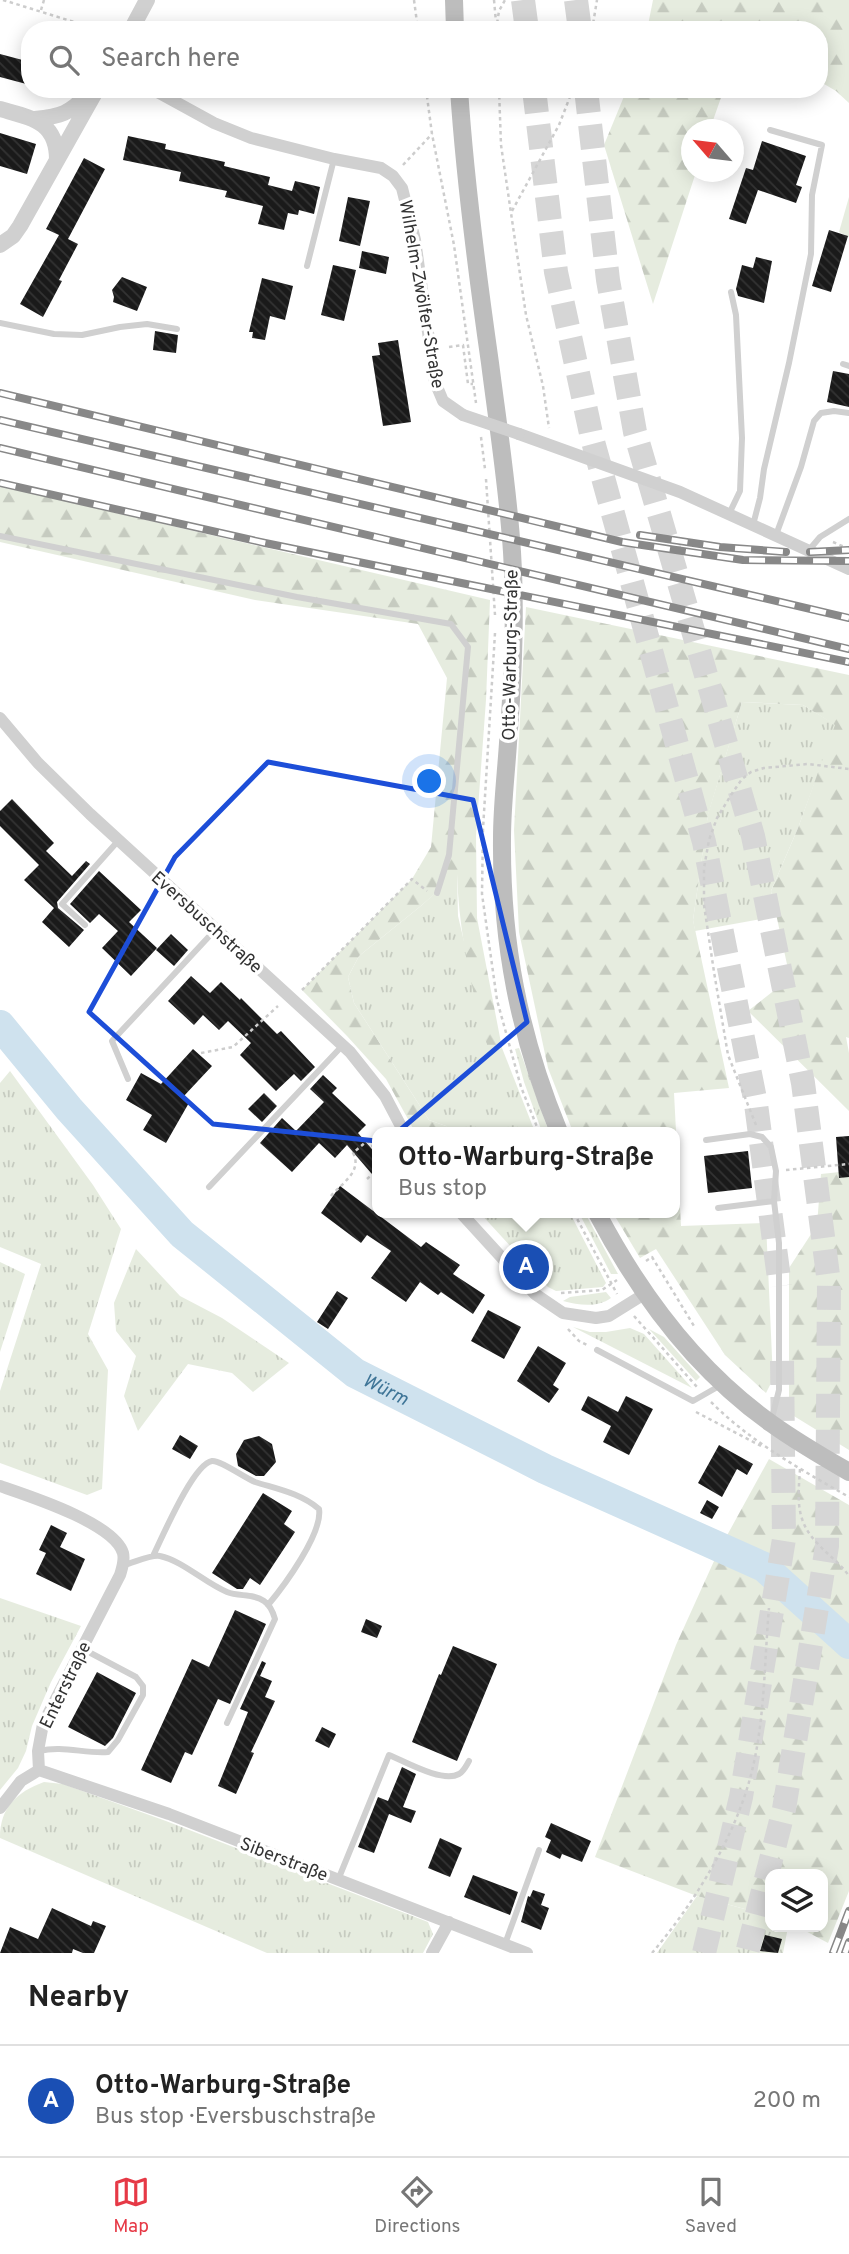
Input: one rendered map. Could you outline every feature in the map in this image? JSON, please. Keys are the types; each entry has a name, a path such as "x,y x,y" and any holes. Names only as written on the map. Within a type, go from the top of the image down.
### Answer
{"main road":[{"path":"454,0 455,21"},
{"name":"Otto-Warburg-Straße","path":"460,98 471,226 505,472 512,552 515,614 502,836 503,910 512,980 528,1046 557,1127"},
{"path":"600,1218 631,1271 676,1334 723,1384 771,1423 849,1472"}],"street":[{"path":"136,21 147,0"},
{"path":"35,119 60,117 73,110 86,98"},
{"path":"0,245 13,236 20,226 90,98"},
{"name":"Wilhelm-Zwölfer-Straße","path":"168,98 214,123 239,133 334,159 382,168 393,176 402,188 415,240 435,382 443,401 463,415 680,492 849,569"},
{"path":"0,109 35,119 50,130 55,139 57,162"},
{"name":"Eversbuschstraße","path":"0,718 38,763 118,841 343,1045 385,1096 401,1127"},
{"path":"466,1218 535,1294 555,1309 573,1316 609,1316 646,1293"},
{"path":"0,1486 73,1514 110,1534 123,1559"},
{"name":"Enterstraße","path":"39,1770 38,1751 43,1724 123,1559"},
{"path":"0,1808 20,1781 39,1770"},
{"name":"Siberstraße","path":"39,1770 169,1814 527,1953"},
{"path":"432,1953 449,1922"}],"lane":[{"path":"752,525 811,254 812,195 822,145 770,130"},
{"path":"307,265 334,159"},
{"path":"729,514 740,491 742,438 736,315 731,292"},
{"path":"0,323 54,334 82,335 148,324 177,329"},
{"path":"776,536 814,421 821,414 834,411 849,413"},
{"path":"809,550 820,537 849,519"},
{"path":"0,536 298,597 451,624 468,647 449,855 437,893"},
{"path":"85,925 62,904 118,841"},
{"path":"128,1079 112,1041 215,930"},
{"path":"209,1187 343,1045"},
{"path":"706,1140 750,1134 762,1137 771,1147 776,1171 774,1201 779,1243 779,1390 771,1423"},
{"path":"718,1208 774,1201"},
{"path":"597,1350 693,1401 723,1384"},
{"path":"153,1556 192,1480 211,1461 218,1462 245,1478 294,1493 319,1509 320,1517 304,1551 268,1605"},
{"path":"123,1559 142,1561 153,1556 162,1556 218,1588 234,1595 264,1600 268,1605 275,1619 227,1723"},
{"path":"38,1751 58,1748 92,1753 108,1752 118,1740 143,1695 142,1686 136,1677 82,1648"},
{"path":"338,1880 389,1755 446,1777 457,1776 469,1761"},
{"path":"505,1944 539,1850"}],"path":[{"path":"4,0 72,21"},
{"path":"41,11 44,0"},
{"path":"415,0 417,21"},
{"path":"494,0 496,21"},
{"path":"497,21 505,0"},
{"path":"594,21 597,0"},
{"path":"427,98 454,245 477,411"},
{"path":"499,98 501,145 526,315 550,426 547,443"},
{"path":"512,211 559,125 570,98"},
{"path":"410,158 432,134"},
{"path":"449,347 463,345 468,384 473,384"},
{"path":"481,437 496,621 483,829 482,894 497,1000 522,1087 537,1127"},
{"path":"762,1137 729,1055 704,905 704,868 709,840 717,818 731,795 741,779 751,772 764,768 808,764 849,769"},
{"path":"201,1052 233,1047 290,998 412,879 430,893 437,893"},
{"path":"331,1196 343,1181 348,1179 356,1165 353,1153 367,1141 372,1146"},
{"path":"776,1171 849,1164"},
{"path":"367,1179 372,1174"},
{"path":"576,1218 626,1307"},
{"path":"631,1271 653,1257 695,1327"},
{"path":"559,1293 602,1290 612,1284"},
{"path":"800,1469 798,1499 801,1521 818,1544 839,1562 849,1576"},
{"path":"652,1953 694,1895 721,1849 749,1782 757,1744 769,1608"}],"highlighted area":[{"path":"268,762 473,800 527,1022 386,1142 213,1124 89,1012 175,857"}],"green space":[{"path":"653,0 849,0 849,103 828,86 828,21 649,21"},
{"path":"623,98 721,98 714,119 681,119 681,182 693,182 653,304 604,145"},
{"path":"849,197 849,237 839,232"},
{"path":"0,486 490,600 476,836 477,918 502,1048 489,1051 477,1007 467,963 457,874 359,956 348,977 354,1003 429,1120 446,1127 412,1127 386,1079 302,990 412,879 431,847 447,678 418,624 255,600 0,542"},
{"path":"526,607 849,675 849,1038 846,1037 849,1053 849,1111 748,1011 790,978 771,891 798,828 835,725 803,705 742,702 708,815 693,920 729,1088 674,1093 676,1127 571,1127 548,1068 519,932 514,830"},
{"path":"742,702 803,705 836,725 798,828 771,891 777,916 695,931 693,920 708,814"},
{"path":"457,873 458,916 490,1051 502,1048 533,1127 446,1127 429,1120 354,1003 348,977 359,956"},
{"path":"519,1048 547,1127 540,1127 515,1049"},
{"path":"10,1071 93,1185 121,1229 88,1334 108,1370 102,1489 87,1495 0,1463 0,1391 41,1264 0,1247 0,1083"},
{"path":"849,1171 849,1450 789,1413 789,1268 817,1225 821,1174"},
{"path":"680,1207 681,1226 766,1223 773,1379 766,1393 725,1355 656,1249 640,1258 616,1218 680,1218"},
{"path":"485,1218 573,1218 606,1283 603,1287 556,1291 548,1287"},
{"path":"582,1218 588,1218 618,1274 611,1274"},
{"path":"136,1249 180,1296 222,1318 289,1363 253,1392 232,1373 188,1364 138,1431 124,1396 136,1356 116,1331 114,1303"},
{"path":"0,1262 25,1274 0,1352"},
{"path":"606,1292 611,1298 600,1303 563,1301 570,1297"},
{"path":"573,1327 590,1332 630,1328 644,1334 692,1388"},
{"path":"649,1329 664,1337 700,1377 696,1381"},
{"path":"769,1459 849,1505 849,1891 828,1943 807,1932 828,1932 828,1869 765,1869 765,1915 697,1896 595,1857 676,1645 719,1550"},
{"path":"0,1598 81,1626 51,1682 18,1768 0,1790"},
{"path":"44,1782 63,1784 166,1821 428,1922 433,1934 423,1953 267,1953 0,1838 3,1818 12,1802"},
{"path":"697,1896 765,1915 765,1932 787,1932 783,1953 657,1953"}],"building":[{"path":"0,54 21,60 21,83 0,77"},
{"path":"0,133 36,144 27,174 0,166"},
{"path":"128,136 166,144 165,149 225,162 224,166 270,177 268,185 292,191 295,181 320,187 314,214 299,210 298,215 288,213 284,230 258,224 263,206 225,197 227,191 179,181 181,172 123,160"},
{"path":"762,141 806,156 796,185 802,187 796,203 758,190 746,224 729,219 741,182 744,182 746,168 753,170"},
{"path":"84,158 105,169 68,239 78,244 43,317 20,304 59,235 46,229"},
{"path":"348,197 370,201 360,246 339,241"},
{"path":"829,230 848,236 831,292 812,286"},
{"path":"362,251 389,257 386,274 359,268"},
{"path":"756,257 772,261 764,303 738,296 736,289 742,265 753,268"},
{"path":"333,265 356,270 344,321 321,315"},
{"path":"122,277 147,287 137,311 113,302 112,290"},
{"path":"262,278 293,286 285,320 270,316 265,340 252,338 253,332 249,332"},
{"path":"155,331 178,335 176,353 153,350"},
{"path":"398,340 411,422 383,426 372,356 380,355 378,343"},
{"path":"833,371 849,374 849,407 827,402"},
{"path":"12,799 54,843 46,851 72,876 86,861 90,864 57,902 58,908 84,930 69,947 42,922 54,908 24,880 39,865 0,826 0,811"},
{"path":"99,871 141,910 129,922 157,948 131,976 102,948 118,931 99,914 90,923 70,904"},
{"path":"171,934 188,950 174,966 156,950"},
{"path":"191,976 210,993 221,982 277,1034 281,1031 315,1067 301,1081 294,1074 276,1091 240,1055 251,1043 228,1021 219,1030 203,1015 194,1025 168,1001"},
{"path":"193,1049 212,1066 183,1097 190,1101 166,1143 143,1130 152,1115 126,1100 141,1073 161,1084"},
{"path":"323,1075 337,1088 332,1093 366,1125 358,1133 372,1149 372,1174 347,1145 335,1158 319,1143 292,1172 260,1143 282,1118 296,1131 324,1102 310,1089"},
{"path":"264,1093 277,1106 262,1122 248,1109"},
{"path":"849,1136 849,1177 839,1178 836,1137"},
{"path":"748,1151 752,1188 708,1193 704,1156"},
{"path":"340,1186 372,1210 372,1218 382,1218 421,1247 426,1242 460,1265 453,1274 485,1295 473,1314 441,1292 438,1295 420,1282 406,1302 371,1278 391,1251 367,1235 361,1243 321,1213"},
{"path":"337,1291 348,1298 328,1329 317,1322"},
{"path":"488,1310 521,1327 504,1359 471,1341"},
{"path":"538,1346 566,1363 553,1385 559,1389 549,1403 517,1381"},
{"path":"588,1396 618,1412 626,1396 653,1409 629,1455 603,1442 611,1426 581,1410"},
{"path":"180,1435 198,1446 190,1459 172,1449"},
{"path":"259,1436 272,1444 276,1462 264,1476 256,1476 238,1466 236,1454 244,1440"},
{"path":"719,1445 753,1464 747,1475 737,1469 722,1497 698,1483"},
{"path":"263,1493 292,1511 284,1524 295,1532 260,1585 250,1578 243,1589 237,1589 212,1573"},
{"path":"707,1500 719,1507 712,1519 700,1513"},
{"path":"51,1525 67,1533 60,1547 85,1559 71,1591 36,1574 46,1553 39,1550"},
{"path":"235,1610 266,1624 230,1704 218,1699 192,1755 185,1752 171,1783 141,1770 192,1659 209,1667"},
{"path":"366,1619 382,1626 377,1638 361,1632"},
{"path":"453,1646 497,1664 457,1761 412,1742"},
{"path":"262,1661 266,1663 260,1676 272,1681 265,1697 275,1701 251,1752 254,1753 236,1794 218,1786 248,1712 240,1709"},
{"path":"97,1672 136,1693 113,1738 105,1746 68,1727"},
{"path":"322,1727 336,1734 329,1748 315,1741"},
{"path":"402,1767 416,1774 403,1807 416,1811 411,1823 389,1814 374,1853 358,1847 378,1797 388,1801"},
{"path":"551,1823 591,1841 582,1862 562,1854 560,1859 546,1852 551,1840 545,1837"},
{"path":"440,1838 462,1848 450,1877 428,1868"},
{"path":"473,1875 518,1892 510,1915 464,1897"},
{"path":"533,1890 545,1894 541,1905 549,1908 541,1930 521,1922 528,1896 530,1897"},
{"path":"52,1908 91,1926 93,1921 106,1926 94,1953 73,1949 72,1953 0,1953 10,1927 38,1939"},
{"path":"765,1935 782,1939 778,1953 760,1951"}],"waterway":[{"name":"Würm","path":"0,1025 69,1109 182,1234 355,1373 545,1469 764,1567 849,1644"}],"tunnel":[{"path":"523,0 526,21"},
{"path":"576,0 579,21"},
{"path":"535,98 556,272 592,438 704,842 756,1104 780,1286"},
{"path":"587,98 608,280 635,432 753,836 803,1083 829,1283 827,1546 784,1809 747,1953"},
{"path":"704,1953 741,1797 784,1539 782,1358"}],"railway":[{"path":"0,393 622,542 743,560 849,561"},
{"path":"0,420 849,618"},
{"path":"0,448 849,649"},
{"path":"0,483 265,543 849,662"},
{"path":"640,535 720,547 786,552"},
{"path":"810,552 849,550"},
{"path":"833,1953 849,1911"},
{"path":"845,1953 849,1942"}],"place":[{"name":"Otto-Warburg-Straße","path":"526,1267"}]}
